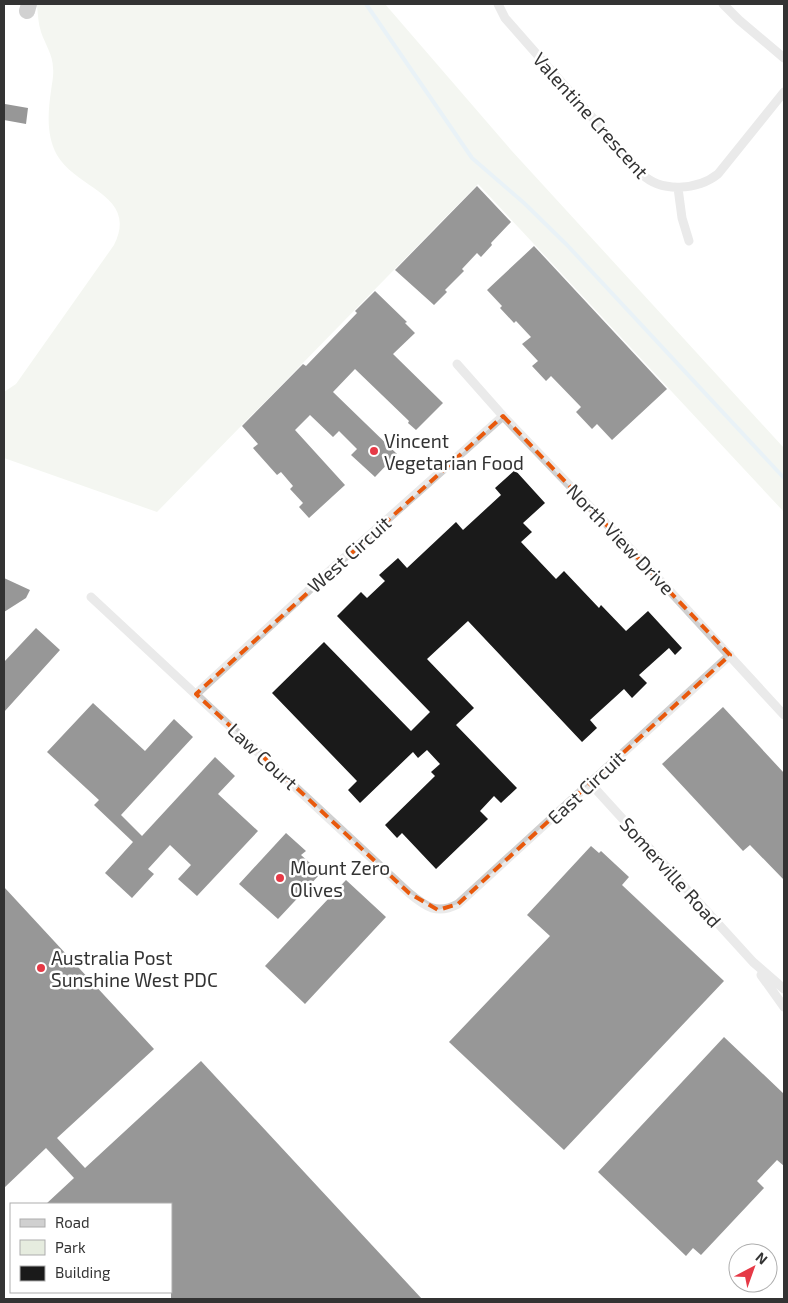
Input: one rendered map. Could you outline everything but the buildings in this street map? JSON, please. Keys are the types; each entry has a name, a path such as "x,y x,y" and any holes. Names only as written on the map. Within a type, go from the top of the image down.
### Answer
{"street":[{"name":"Valentine Crescent","path":"498,4 505,18 650,182 678,188 710,180 718,174 784,92"},
{"path":"723,4 784,58"},
{"path":"678,188 682,218 689,241"},
{"name":"North View Drive","path":"457,364 503,416 646,565 784,714"},
{"name":"West Circuit","path":"196,694 336,565 503,416"},
{"name":"Law Court","path":"91,597 409,893 427,906 438,910"},
{"name":"East Circuit","path":"438,910 444,910 458,904 730,655"},
{"name":"Somerville Road","path":"590,783 752,962 784,1007"},
{"name":"Somerville Road","path":"752,962 784,989"}],"highlighted area":[{"path":"503,416 730,655 458,904 438,910 409,893 196,694"}],"green space":[{"path":"32,4 385,4 511,150 784,448 784,512 478,184 157,512 4,458 4,392 16,384 114,245 120,228 118,215 112,204 102,194 66,167 53,147 49,131 49,107 53,63 40,29 37,5"}],"waterway":[{"path":"366,4 472,158 524,203 567,245 784,478"}],"place":[{"name":"Vincent Vegetarian Food","path":"374,451"},
{"name":"Mount Zero Olives","path":"280,878"},
{"name":"Australia Post Sunshine West PDC","path":"41,968"}]}
